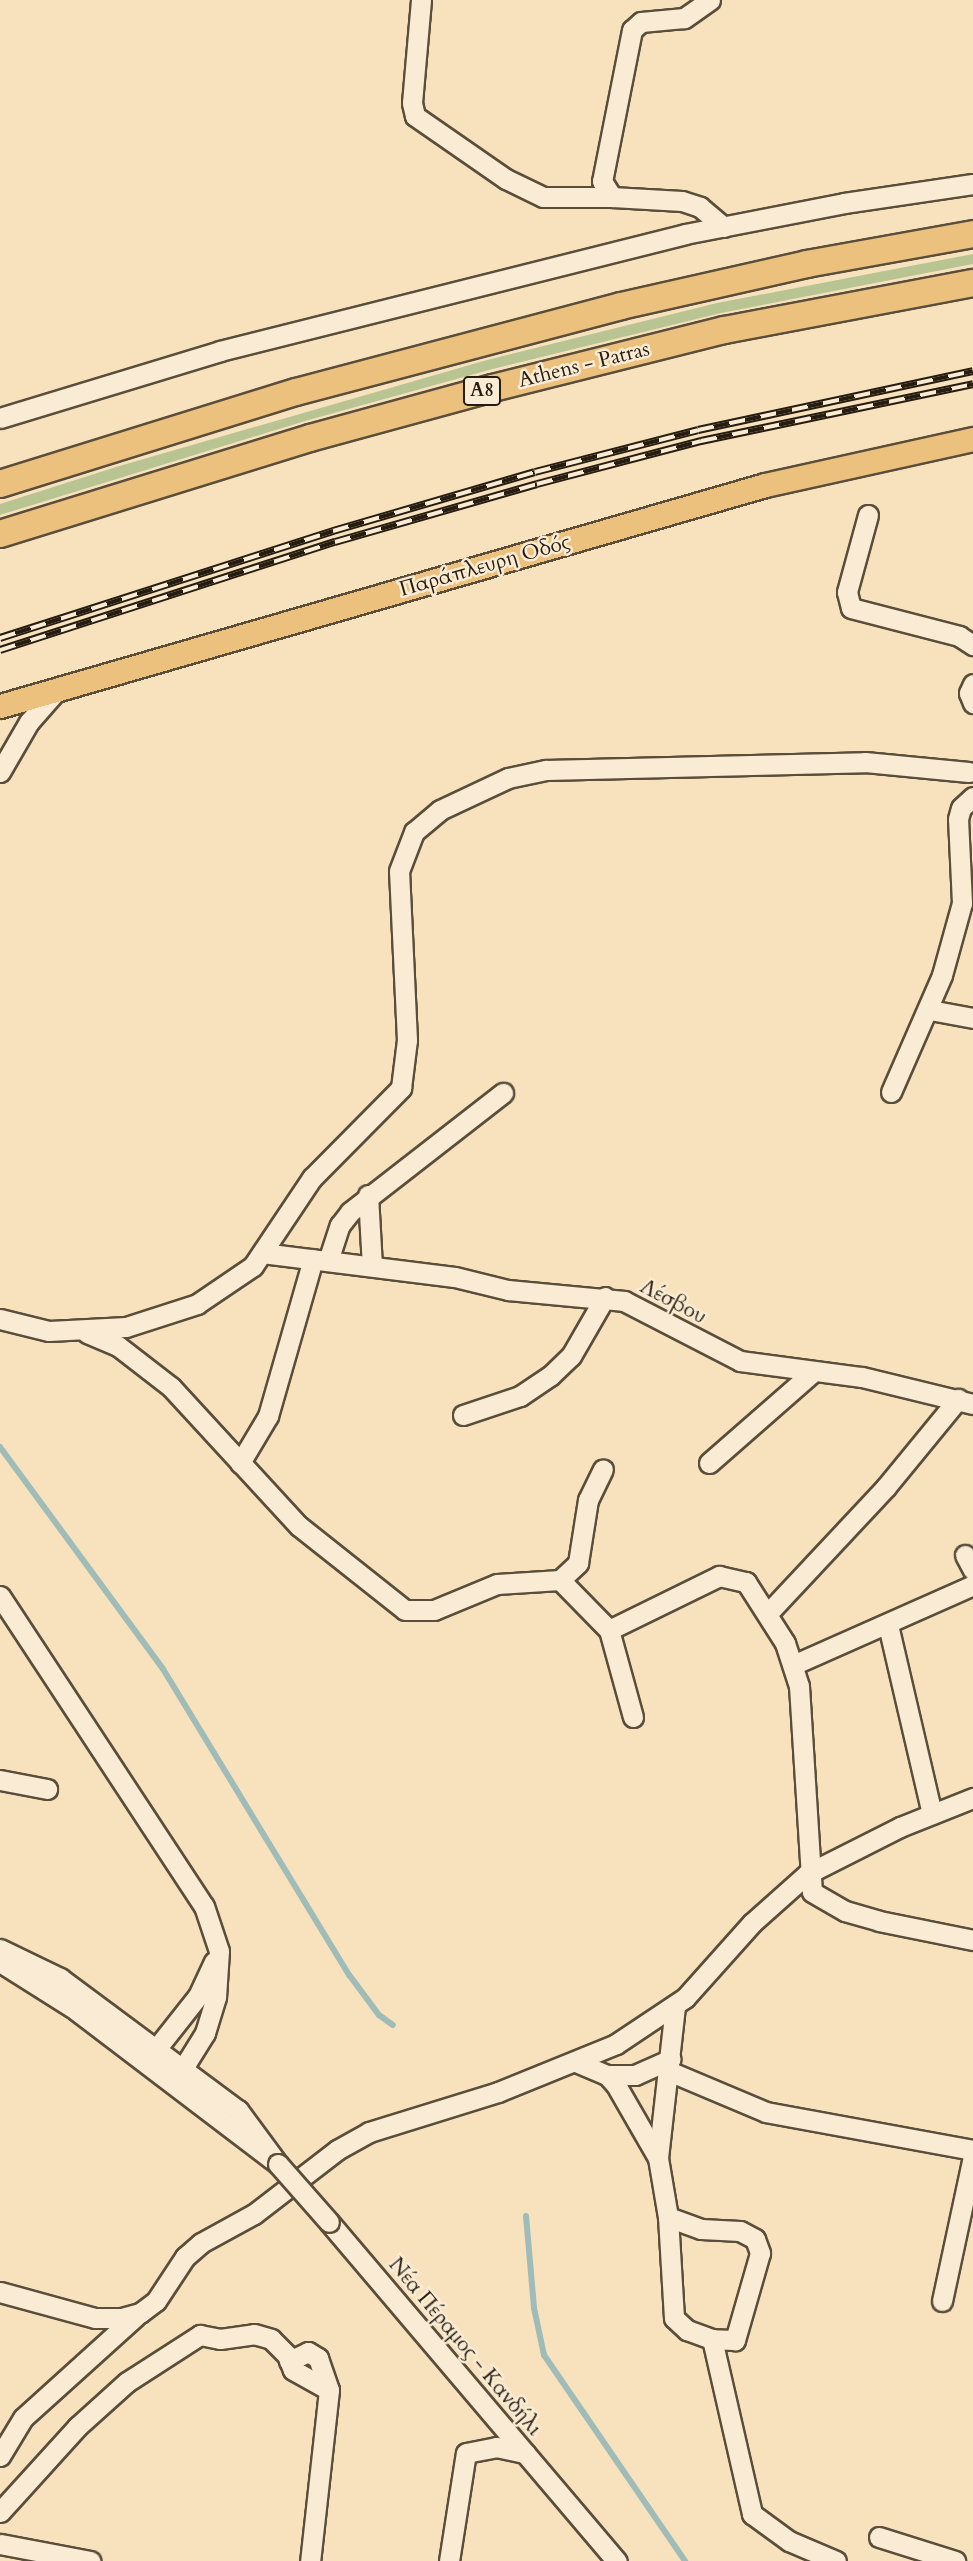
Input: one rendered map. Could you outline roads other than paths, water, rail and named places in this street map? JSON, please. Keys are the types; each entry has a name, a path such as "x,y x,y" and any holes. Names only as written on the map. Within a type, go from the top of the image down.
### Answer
{"highway":[{"name":"Α8","path":"0,484 296,392 597,312 772,272 973,234"},
{"name":"Athens - Patras","path":"0,534 310,438 493,388 724,330 973,283"}],"main road":[{"name":"Παράπλευρη Οδός","path":"0,706 765,485 973,439"}],"street":[{"path":"421,0 412,103 415,116 506,179 544,197 682,201 701,208 724,226"},
{"path":"612,197 602,181 606,144 632,30 641,22 684,18 710,0"},
{"path":"0,418 220,351 724,226 973,184"},
{"path":"867,514 847,592 851,607 959,636 973,645"},
{"path":"973,684 969,693 973,703"},
{"path":"0,772 29,722 57,690"},
{"path":"0,1318 49,1331 84,1332 126,1327 197,1304 236,1279 262,1253 312,1178 401,1088 407,1040 399,871 414,832 440,810 508,778 546,770 865,762 971,767 973,796 958,819 962,903 930,1010 891,1092"},
{"path":"930,1010 973,1018"},
{"path":"240,1462 268,1416 321,1260 340,1224 368,1195 503,1094"},
{"path":"368,1195 372,1266"},
{"name":"Λέσβου","path":"262,1253 455,1276 508,1290 605,1297 648,1310 673,1329 740,1362 862,1377 966,1401"},
{"path":"463,1415 520,1396 550,1376 571,1356 605,1297"},
{"path":"84,1332 101,1337 142,1362 171,1387 325,1550 405,1610 434,1610 497,1584 560,1580 578,1563 588,1500 603,1469"},
{"path":"709,1463 813,1372"},
{"path":"769,1612 966,1401"},
{"path":"609,1630 719,1576 746,1582 769,1612 795,1664 807,1874 812,1892 845,1911 973,1940"},
{"path":"560,1580 609,1630 633,1717"},
{"path":"795,1664 973,1585"},
{"path":"0,1596 204,1906 219,1951 211,2016 178,2076"},
{"path":"888,1625 932,1814"},
{"path":"0,1780 47,1789"},
{"path":"0,2456 23,2417 156,2301 185,2257 201,2243 254,2214 351,2142 576,2062 626,2039 675,2007 752,1923 807,1874 932,1814 973,1798"},
{"name":"Νέα Πέραμος - Κανδήλι","path":"0,1949 60,1978 278,2164 617,2561"},
{"path":"151,2056 198,1996 219,1951"},
{"name":"Νέα Πέραμος - Κανδήλι","path":"0,1962 151,2056"},
{"path":"668,2217 701,2229 740,2231 755,2239 760,2253 735,2340 712,2340 687,2330 674,2318 668,2217 658,2158 671,2066 675,2007"},
{"path":"576,2062 607,2075 635,2075 671,2066 766,2112 973,2150"},
{"path":"607,2075 658,2158"},
{"path":"942,2301 973,2157"},
{"path":"0,2292 96,2318 122,2318 140,2313"},
{"path":"0,2512 77,2427 175,2347 200,2334 220,2339 254,2334 271,2339 293,2370 329,2389 310,2561"},
{"path":"712,2340 752,2514 789,2541 836,2561"},
{"path":"449,2561 466,2453 496,2447 525,2453"},
{"path":"879,2537 919,2558 955,2561"},
{"path":"0,2544 90,2561"}],"waterway":[{"path":"0,1447 163,1669 350,1976 379,2015 393,2025"},
{"path":"526,2216 534,2308 544,2355 685,2561"}],"railway":[{"path":"0,638 333,531 535,472 698,430 973,371"},
{"path":"0,650 335,542 537,484 701,441 973,384"}]}
